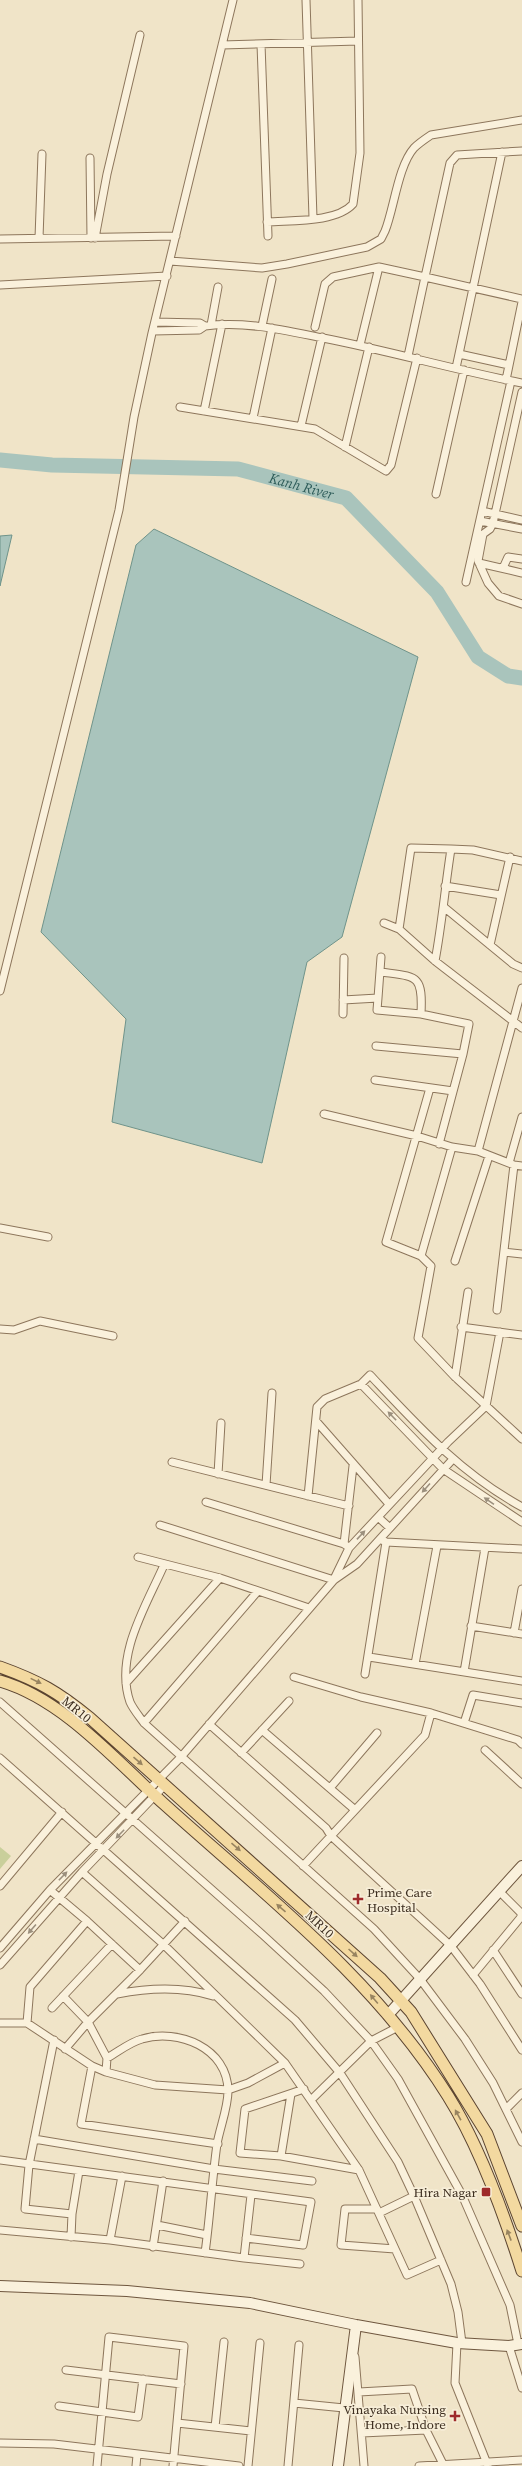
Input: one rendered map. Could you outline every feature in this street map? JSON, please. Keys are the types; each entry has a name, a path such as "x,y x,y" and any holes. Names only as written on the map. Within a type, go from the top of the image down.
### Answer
{"main road":[{"name":"MR10","path":"0,1667 36,1680 64,1697 163,1782 357,1957 401,2000 438,2054 487,2134 522,2226"},
{"name":"MR10","path":"0,1682 32,1693 50,1705 100,1745 332,1954 388,2015 448,2096 477,2149 522,2271"}],"street":[{"path":"0,991 119,510 134,417 155,322 233,0"},
{"path":"306,0 313,218"},
{"path":"267,222 336,215 348,210 353,204 356,195 360,153 358,0"},
{"path":"93,238 140,35"},
{"path":"222,45 358,41"},
{"path":"261,44 268,236"},
{"path":"170,261 262,268 322,258 367,247 381,240 385,232 402,172 412,150 420,143 431,136 522,120"},
{"path":"408,356 424,277 453,158 463,153 522,151"},
{"path":"456,368 502,152"},
{"path":"39,238 42,154"},
{"path":"90,158 93,238"},
{"path":"0,239 176,236"},
{"path":"360,346 379,267"},
{"path":"315,327 326,281 340,274 379,267 522,301 482,512 466,582"},
{"path":"0,285 167,276"},
{"path":"262,326 272,279"},
{"path":"208,326 218,286"},
{"path":"155,322 200,323 208,326"},
{"path":"179,331 181,323"},
{"path":"153,331 199,330 208,326 222,324 262,326 322,337 522,383"},
{"path":"204,411 222,324"},
{"path":"253,418 272,328"},
{"path":"301,426 322,337"},
{"path":"345,447 369,348"},
{"path":"459,354 509,365"},
{"path":"180,407 301,426 318,431 382,469 389,469 417,358"},
{"path":"436,494 464,370"},
{"path":"522,392 493,524 484,534 479,563 495,593 503,599 522,604"},
{"path":"482,512 522,520"},
{"path":"480,521 522,529"},
{"path":"503,568 508,557 522,560"},
{"path":"479,563 522,573"},
{"path":"399,929 411,848 451,849 510,857 522,861"},
{"path":"435,961 444,908 445,886 451,849"},
{"path":"490,946 510,857"},
{"path":"445,886 501,894"},
{"path":"444,908 490,946 522,968"},
{"path":"384,923 399,929 435,961 522,1028"},
{"path":"381,957 378,1010 421,1014 468,1022 469,1030 439,1144"},
{"path":"343,1014 344,958"},
{"path":"381,972 410,976 417,980 421,990 421,1014"},
{"path":"478,1151 522,988"},
{"path":"343,1000 378,998"},
{"path":"376,1046 463,1054"},
{"path":"375,1080 454,1091"},
{"path":"430,1088 386,1242 421,1256 430,1266 418,1338 454,1377 522,1439"},
{"path":"324,1114 417,1136 439,1144 478,1151 511,1164 522,1166"},
{"path":"496,1310 504,1252 511,1164 522,1117"},
{"path":"421,1256 452,1147"},
{"path":"455,1261 489,1156"},
{"path":"0,1228 48,1237"},
{"path":"504,1252 522,1254"},
{"path":"454,1377 461,1327 468,1292"},
{"path":"0,1329 14,1330 40,1321 113,1336"},
{"path":"461,1327 522,1334"},
{"path":"347,1546 378,1517 433,1458 486,1406 500,1332"},
{"path":"308,1496 316,1421 320,1403 361,1384 370,1375 441,1450 503,1496 522,1507"},
{"path":"361,1384 444,1469 522,1522"},
{"path":"266,1485 272,1393"},
{"path":"316,1421 353,1466 389,1504"},
{"path":"218,1474 221,1423"},
{"path":"0,1948 50,1890 126,1812 152,1793 163,1782 181,1757 334,1580 357,1564 383,1541 390,1528 453,1459"},
{"path":"172,1462 349,1506"},
{"path":"334,1580 347,1546 353,1466"},
{"path":"206,1502 347,1546"},
{"path":"378,1517 390,1528"},
{"path":"160,1525 334,1580"},
{"path":"383,1541 437,1546 522,1549"},
{"path":"365,1674 369,1657 383,1541"},
{"path":"415,1664 437,1546"},
{"path":"464,1672 485,1548"},
{"path":"138,1557 164,1565 220,1578 309,1608"},
{"path":"164,1565 135,1631 125,1660 126,1683 130,1703 144,1723 374,1929 420,1979 465,2039 494,2083 522,2142"},
{"path":"126,1683 220,1578"},
{"path":"514,1633 522,1589"},
{"path":"144,1723 258,1591"},
{"path":"471,1626 522,1634"},
{"path":"369,1657 522,1681"},
{"path":"294,1677 361,1697 431,1713 518,1740 522,1744"},
{"path":"464,1723 473,1696 522,1703"},
{"path":"241,1753 289,1700"},
{"path":"0,1702 134,1819 324,1992 370,2041 398,2079 462,2195 510,2305 522,2388"},
{"path":"303,1866 354,1809 425,1735 431,1713"},
{"path":"209,1724 326,1828 331,1836 451,1946 473,1975 521,2047"},
{"path":"262,1730 354,1809"},
{"path":"330,1788 377,1733"},
{"path":"485,1750 522,1784"},
{"path":"0,1758 105,1849 296,2020 340,2073 398,2162 451,2284 458,2312 460,2343 455,2383 488,2464"},
{"path":"0,1965 82,1872 134,1819 152,1793"},
{"path":"0,1886 62,1812"},
{"path":"388,2015 522,1866"},
{"path":"82,1872 163,1944 214,1996 285,2063 359,2170 407,2275 440,2260"},
{"path":"50,1890 87,1921 140,1970"},
{"path":"473,1975 521,1917 521,1913 500,1892"},
{"path":"27,2023 30,1987 87,1921"},
{"path":"65,2049 88,2022 117,1994 185,1921"},
{"path":"52,2008 112,1944"},
{"path":"493,1950 522,1994"},
{"path":"117,1994 142,1988 199,1991 214,1996"},
{"path":"63,1996 88,2022 107,2058 106,2072"},
{"path":"0,2023 27,2023 92,2066 106,2072 155,2085 228,2090 248,2083 285,2063"},
{"path":"310,2100 340,2073 370,2041 398,2027"},
{"path":"107,2058 142,2039 180,2037 204,2046 216,2060 224,2075 228,2090 214,2169 213,2190 205,2253"},
{"path":"54,2040 29,2165 25,2209 72,2214"},
{"path":"92,2066 81,2124 218,2144"},
{"path":"304,2089 245,2108 240,2153 281,2156 359,2170"},
{"path":"506,2109 522,2093"},
{"path":"281,2156 291,2094"},
{"path":"34,2139 214,2169 312,2181"},
{"path":"0,2160 29,2165 163,2181 251,2196 311,2202 303,2245 246,2238"},
{"path":"70,2237 79,2171"},
{"path":"110,2240 122,2176"},
{"path":"153,2247 163,2181"},
{"path":"244,2258 251,2196"},
{"path":"395,2249 341,2245 345,2209 378,2211 414,2196"},
{"path":"157,2225 207,2234"},
{"path":"0,2230 110,2240 153,2247 300,2264"},
{"path":"0,2286 126,2291 250,2303 356,2325 460,2343 516,2344"},
{"path":"338,2466 344,2408 356,2325"},
{"path":"97,2466 104,2375 109,2337 184,2346 173,2462"},
{"path":"214,2427 224,2342"},
{"path":"248,2466 260,2343"},
{"path":"353,2343 359,2392 364,2466"},
{"path":"288,2466 299,2345"},
{"path":"66,2370 181,2384"},
{"path":"59,2406 138,2416 143,2379"},
{"path":"359,2392 412,2389 426,2430 443,2465"},
{"path":"294,2403 344,2408"},
{"path":"177,2423 252,2431"},
{"path":"362,2433 426,2430"},
{"path":"0,2443 54,2444 173,2462 239,2466"},
{"path":"136,2466 137,2456"},
{"path":"419,2466 488,2464 522,2460"}],"green space":[{"path":"0,1847 11,1856 0,1869"}],"water":[{"path":"154,529 418,657 342,937 307,962 262,1163 112,1122 126,1019 41,932 136,545"},
{"path":"12,535 0,586 0,536"}],"waterway":[{"name":"Kanh River","path":"0,460 52,465 238,469 346,498 437,592 478,657 508,676 522,678"}],"place":[{"name":"Prime Care Hospital","path":"358,1899"},
{"name":"Hira Nagar","path":"486,2192"},
{"name":"Vinayaka Nursing Home, Indore","path":"455,2416"}]}
